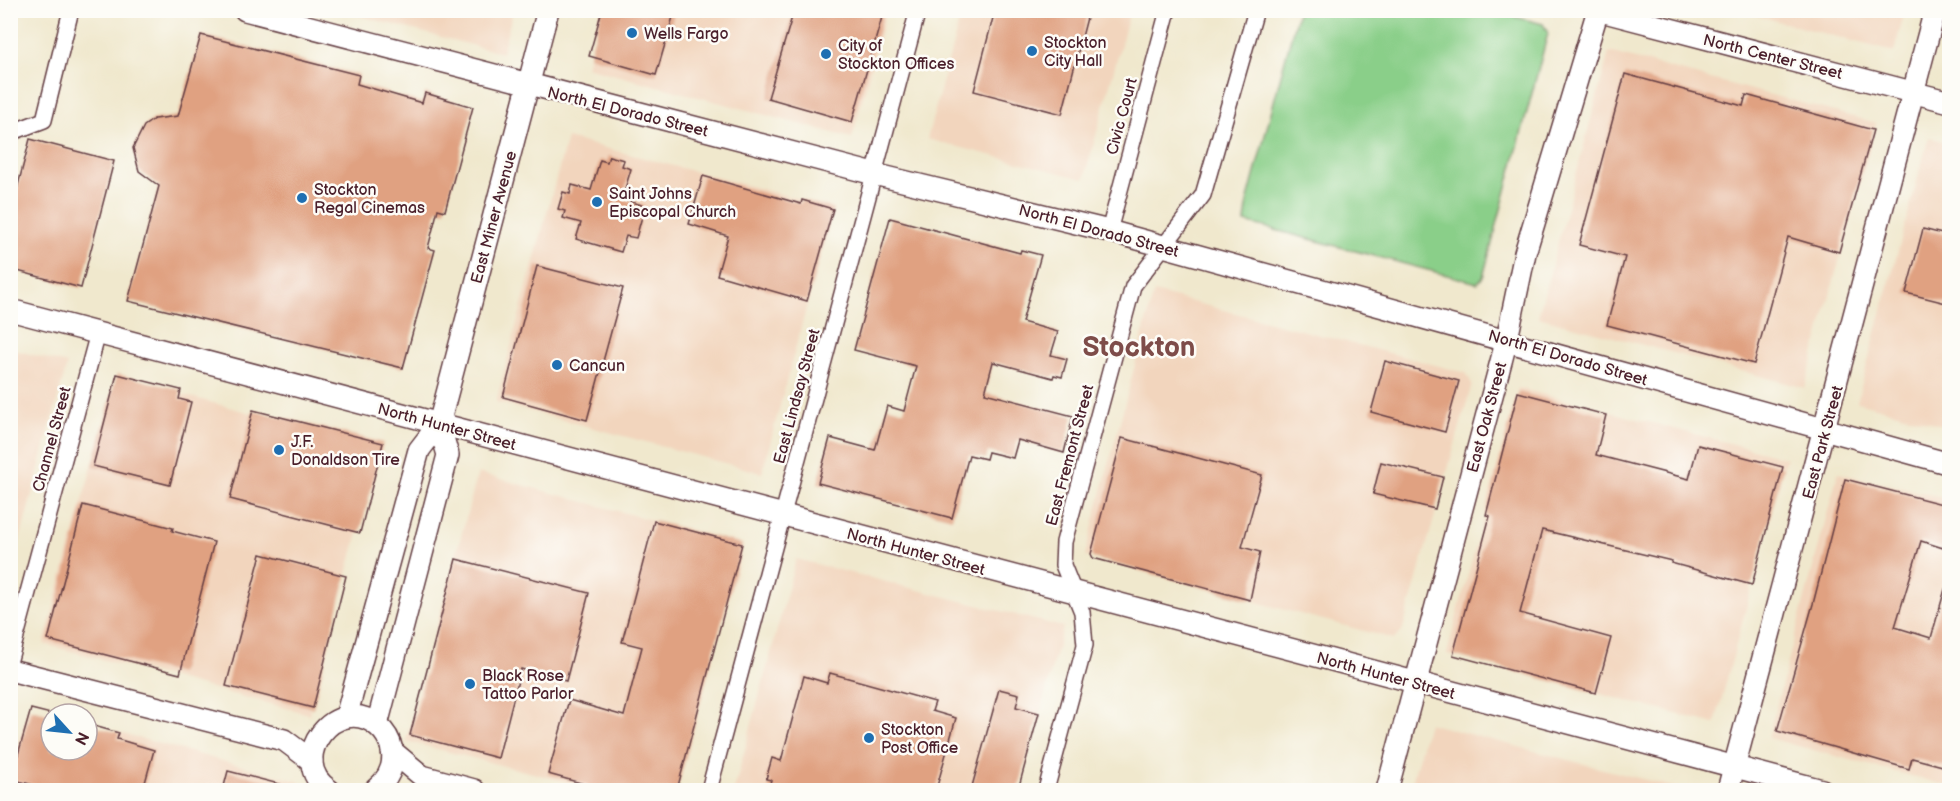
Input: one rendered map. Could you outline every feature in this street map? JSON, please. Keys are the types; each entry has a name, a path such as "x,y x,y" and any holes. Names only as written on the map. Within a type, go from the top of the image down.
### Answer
{"street":[{"path":"10,133 44,120 71,10"},
{"name":"North El Dorado Street","path":"245,10 874,174 1109,231 1507,339 1825,431 1950,464"},
{"name":"East Miner Avenue","path":"346,717 419,448 439,424 548,10"},
{"name":"East Lindsay Street","path":"709,790 918,10"},
{"name":"Civic Court","path":"1109,231 1168,10"},
{"name":"East Fremont Street","path":"1046,790 1085,645 1084,621 1076,592 1063,566 1064,542 1133,286 1203,195 1256,10"},
{"name":"East Park Street","path":"1728,790 1935,10"},
{"name":"North Center Street","path":"1597,11 1950,102"},
{"name":"East Oak Street","path":"1387,790 1507,339 1525,253 1597,11"},
{"name":"North Hunter Street","path":"10,310 1822,790"},
{"name":"Channel Street","path":"10,659 98,333"},
{"name":"East Miner Avenue","path":"377,725 448,459 439,424"},
{"path":"10,670 285,740 312,761"},
{"path":"326,790 317,778 312,761 315,741 333,721 346,717 360,717 384,731 392,751 391,771 380,787"},
{"path":"285,740 320,733"},
{"path":"392,751 422,776 474,790"},
{"path":"380,787 422,776"}],"shaded area":[{"path":"513,10 502,53 341,11"},
{"path":"601,11 886,11 852,138 586,67"},
{"path":"962,11 1130,11 1084,179 927,139"},
{"path":"1739,11 1905,11 1894,52"},
{"path":"1609,52 1876,123 1805,388 1538,317"},
{"path":"1929,137 1949,143 1949,427 1857,402"},
{"path":"567,138 833,208 762,473 496,402"},
{"path":"1154,292 1466,373 1472,384 1402,632 1394,639 1085,556"},
{"path":"10,349 67,364 11,573"},
{"path":"116,377 381,448 309,714 44,644"},
{"path":"1518,388 1786,458 1715,724 1447,654"},
{"path":"478,473 743,545 677,790 599,790 406,741"},
{"path":"1838,473 1949,499 1949,786 1768,738"},
{"path":"796,559 1063,627 1019,790 734,790"},
{"path":"28,708 39,711 39,762 99,762 99,727 300,782 298,790 11,790 11,770"},
{"path":"1428,723 1480,737 1684,790 1410,790"}],"green space":[{"path":"1298,11 1492,11 1543,24 1548,33 1483,277 1477,283 1245,222 1248,199"}],"building":[{"name":"Wells Fargo","path":"602,10 675,10 656,75 589,56"},
{"name":"City of Stockton Offices","path":"794,10 884,10 852,122 768,98"},
{"name":"Stockton City Hall","path":"995,10 1089,10 1062,114 974,91"},
{"name":"Stockton Regal Cinemas","path":"201,35 359,75 357,84 422,103 425,93 473,107 445,211 438,209 428,248 435,250 403,368 128,301 159,186 139,171 133,148 144,126 154,119 178,116"},
{"path":"1625,74 1743,106 1746,95 1873,130 1839,252 1788,237 1754,364 1607,325 1625,257 1579,245"},
{"path":"30,139 114,161 81,288 10,269 10,216"},
{"name":"Saint Johns Episcopal Church","path":"609,156 624,160 622,166 631,169 622,199 645,206 636,238 626,236 621,252 576,239 581,223 563,218 565,211 558,209 563,192 570,194 572,185 591,190 600,160 607,162"},
{"path":"703,176 801,204 802,200 833,209 807,301 717,275 728,236 689,224"},
{"path":"890,218 1020,253 1021,250 1041,255 1022,322 1058,332 1051,355 1067,359 1062,377 1054,375 1053,378 993,362 985,393 1073,416 1064,453 1018,440 1013,458 988,452 986,459 969,455 952,518 818,483 830,438 875,450 887,406 904,411 916,366 854,350"},
{"path":"1923,229 1950,236 1950,304 1906,293"},
{"name":"Cancun","path":"537,266 623,288 587,420 503,397"},
{"path":"1385,361 1459,381 1445,432 1371,412"},
{"path":"117,374 181,390 179,399 191,402 170,485 93,466"},
{"path":"1518,392 1606,415 1596,455 1689,479 1698,445 1783,467 1752,585 1671,563 1672,561 1542,530 1520,613 1611,638 1596,693 1453,655 1490,516 1486,515"},
{"path":"253,410 383,443 360,533 230,499"},
{"path":"1122,438 1262,475 1242,547 1260,552 1250,600 1093,558 1091,554"},
{"path":"1381,462 1443,477 1435,509 1373,494"},
{"path":"1845,479 1950,506 1950,524 1943,548 1921,541 1895,627 1931,638 1945,589 1950,590 1950,768 1912,758 1909,769 1777,731"},
{"path":"83,505 173,528 172,531 214,542 180,674 48,640"},
{"path":"654,521 742,544 677,790 587,788 588,785 548,774 569,700 624,716 642,647 622,642"},
{"path":"261,554 346,576 313,708 226,686"},
{"path":"456,559 589,593 566,681 521,669 498,758 410,735"},
{"name":"Stockton Post Office","path":"830,673 935,702 932,711 956,718 936,790 768,790 771,780 766,779 772,758 781,761 804,676 827,683"},
{"path":"999,689 1019,694 1016,707 1039,713 1018,790 971,790"},
{"path":"31,709 39,711 39,762 99,762 99,727 119,733 117,739 154,750 143,790 52,790 11,779"},
{"path":"228,771 283,785 282,790 223,790"}],"place":[{"name":"Wells Fargo","path":"632,33"},
{"name":"Stockton City Hall","path":"1032,51"},
{"name":"City of Stockton Offices","path":"826,54"},
{"name":"Stockton Regal Cinemas","path":"302,198"},
{"name":"Saint Johns Episcopal Church","path":"597,202"},
{"name":"Cancun","path":"557,365"},
{"name":"J.F. Donaldson Tire","path":"279,450"},
{"name":"Black Rose Tattoo Parlor","path":"470,684"},
{"name":"Stockton Post Office","path":"869,738"}],"district":[{"name":"Stockton","path":"1139,346"}]}
